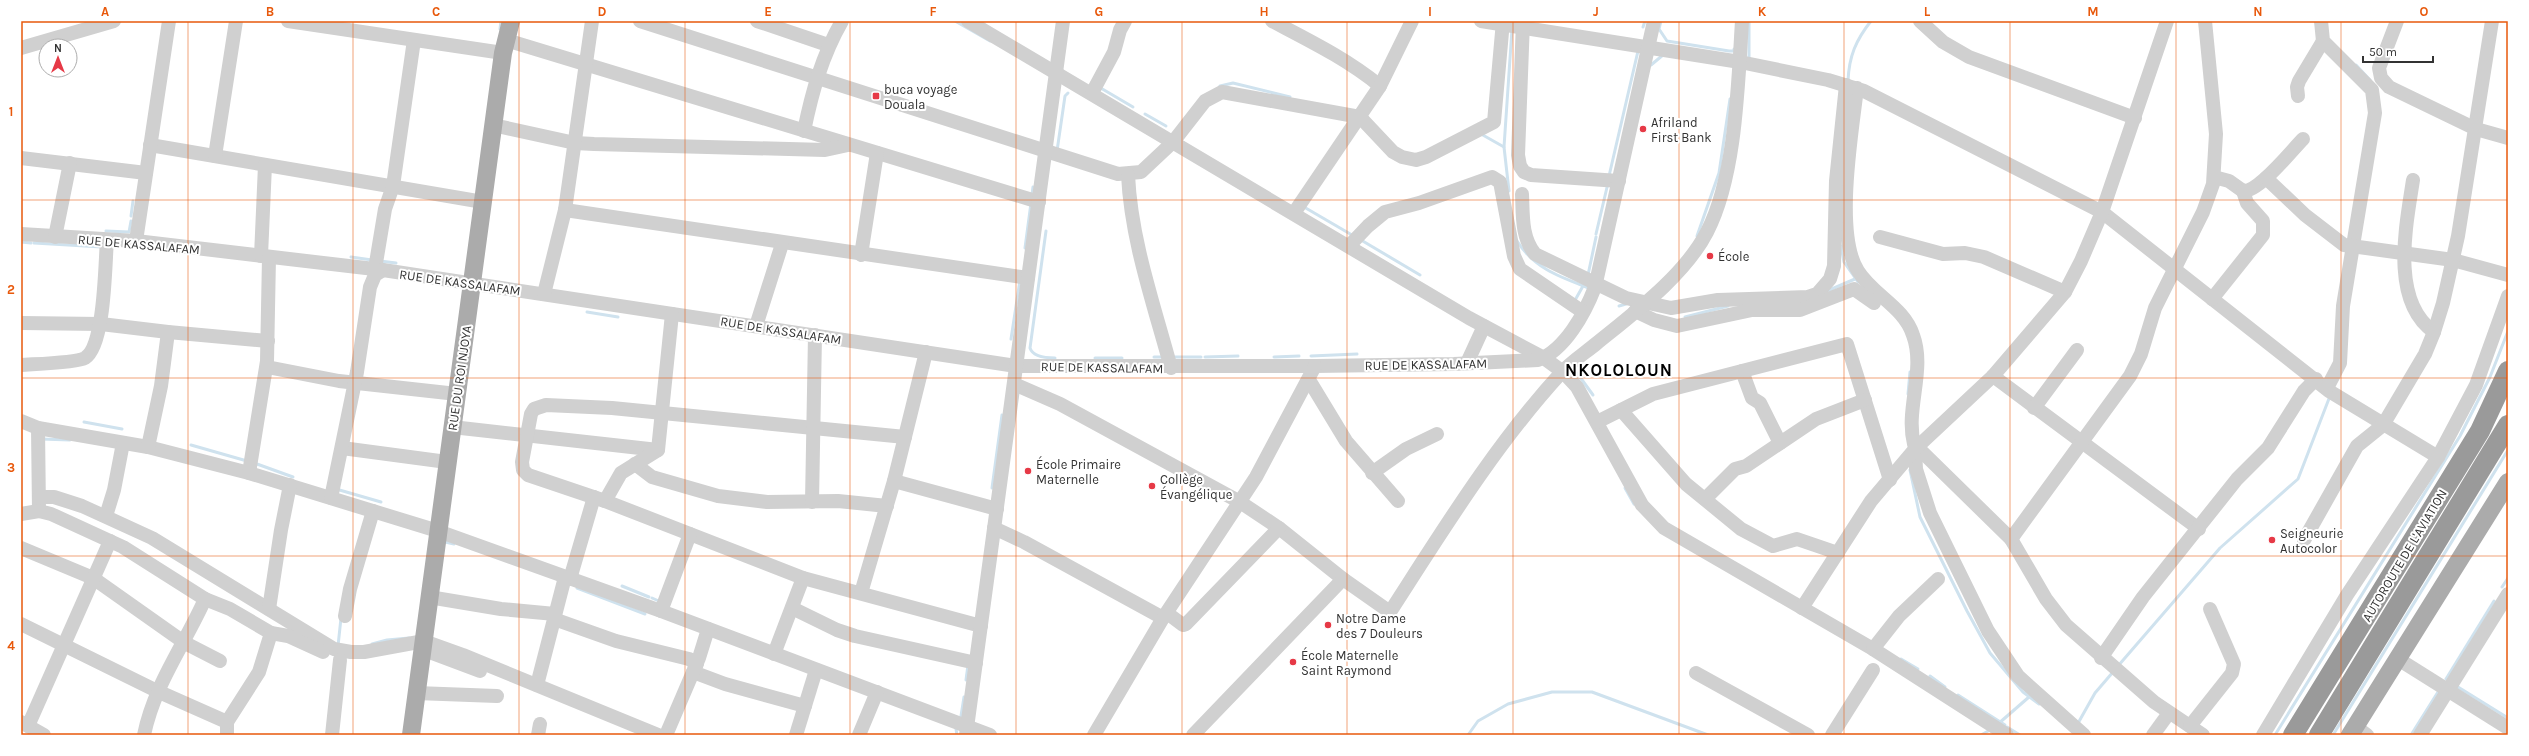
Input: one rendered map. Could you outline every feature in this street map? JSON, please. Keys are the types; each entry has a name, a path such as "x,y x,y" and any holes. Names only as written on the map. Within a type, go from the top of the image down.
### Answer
{"highway":[{"name":"AUTOROUTE DE L'AVIATION","path":"2293,735 2480,431 2508,371"},
{"name":"AUTOROUTE DE L'AVIATION","path":"2319,735 2508,425"}],"main road":[{"name":"RUE DU ROI NJOYA","path":"411,735 493,125 505,47 511,21"},
{"path":"2357,732 2398,659 2508,482"}],"street":[{"path":"21,48 114,21"},
{"path":"136,241 169,21"},
{"path":"216,156 236,21"},
{"path":"288,21 414,40 505,47 585,64 1039,202"},
{"path":"544,294 565,210 592,21"},
{"path":"640,21 1118,174 1128,175 1141,172 1173,142 1205,101 1222,92 1360,117 1393,152 1408,160 1426,157 1491,126 1496,116 1502,23"},
{"path":"758,21 828,45"},
{"path":"804,131 816,77 828,45 842,21"},
{"path":"968,21 1484,326 1544,358 1563,372 1577,387 1642,505 1657,522 1874,650 2008,735"},
{"path":"967,730 1063,21"},
{"path":"1092,93 1114,52 1120,30 1125,21"},
{"path":"1272,21 1330,51 1360,70 1380,86"},
{"path":"1294,213 1380,86 1412,21"},
{"path":"1481,21 1557,26 1648,46 1740,62 1851,86 2102,212 2174,270 2324,386 2383,425 2438,457"},
{"path":"1544,358 1565,339 1583,312 1594,289 1654,21"},
{"path":"1014,384 1060,404 1240,502 1279,528 1343,579 1390,612 1510,434 1563,372 1678,271 1699,247 1717,209 1724,184 1732,138 1740,62 1742,21"},
{"path":"1920,21 1948,46 1969,57 2135,118"},
{"path":"1802,608 1871,501 1916,449 1993,376 2065,292 2082,261 2102,212 2167,21"},
{"path":"2011,539 2130,376 2141,354 2155,308 2202,212 2214,177 2216,134 2204,21"},
{"path":"2298,96 2298,81 2323,42 2321,21"},
{"path":"2397,21 2379,68 2381,78 2389,87 2476,129 2508,138"},
{"path":"2304,540 2357,446 2383,425 2425,354 2434,332 2453,260 2476,129 2492,21"},
{"path":"1523,24 1518,144 1520,166 1524,172 1531,175 1619,181"},
{"path":"331,498 355,383 370,287 379,270 385,208 393,186 414,40"},
{"path":"2110,665 2143,597 2199,529 2237,479 2268,448 2304,392 2324,386 2340,363 2343,306 2373,129 2374,101 2372,90 2368,84 2323,42"},
{"path":"1633,312 1671,308 1718,300 1808,297 1824,288 1834,266 1836,181 1851,86"},
{"path":"1851,86 1846,234 1857,271 1896,309 1913,335 1916,360 1913,438 1916,449 1916,469 1930,513 1988,632 2018,676 2084,735"},
{"path":"493,125 575,143 825,150 850,145"},
{"path":"2214,177 2229,181 2243,190 2249,190 2266,178 2303,139"},
{"path":"150,145 483,202"},
{"path":"862,255 877,153"},
{"path":"21,158 146,173"},
{"path":"55,237 70,163"},
{"path":"249,473 267,367 268,340 265,256 265,165"},
{"path":"1128,175 1130,200 1140,249 1171,368"},
{"path":"1349,246 1368,226 1385,212 1426,201 1492,177 1500,182 1514,256 1520,269 1583,312"},
{"path":"2266,178 2323,231 2338,242 2352,247 2453,260 2508,275"},
{"path":"2413,180 2403,253 2405,274 2415,309 2423,324 2434,332"},
{"path":"2212,299 2263,235 2263,221 2247,203 2243,190"},
{"path":"1522,194 1524,232 1527,241 1535,254 1594,289 1626,298 1633,312 1654,320 1677,326 1752,310 1800,310 1854,289 1874,304"},
{"path":"565,210 782,244 1028,278"},
{"name":"RUE DE KASSALAFAM","path":"21,234 136,241 379,270 1016,366 1171,368 1467,364 1544,358"},
{"path":"1880,237 1943,254 1965,253 1984,257 2065,292"},
{"path":"21,364 85,358 92,348 101,324 107,240"},
{"path":"756,326 782,244"},
{"path":"2263,735 2347,595 2438,457 2476,385 2508,296"},
{"path":"537,685 555,616 568,578 600,499 621,473 658,450 664,414 672,314"},
{"path":"21,323 101,324 168,332 268,340"},
{"path":"1467,364 1484,326"},
{"path":"148,447 162,386 168,332"},
{"path":"812,502 815,335"},
{"path":"1597,422 1653,394 1846,344 1890,480"},
{"path":"2034,408 2077,350"},
{"path":"861,593 894,481 926,352"},
{"path":"1094,735 1165,616 1240,502 1309,380 1315,366"},
{"path":"267,367 355,383 457,394"},
{"path":"1742,371 1752,398 1760,403 1780,443"},
{"path":"1993,376 2081,443 2199,529"},
{"path":"1309,380 1346,441 1398,501"},
{"path":"1705,500 1735,469 1746,466 1816,419 1865,400"},
{"path":"905,437 612,408 546,405 534,409 526,435 522,462 523,470 528,475 600,499 803,578 981,626"},
{"path":"1621,410 1686,484 1741,529 1773,546 1797,539 1838,553"},
{"path":"39,511 39,496 27,425 148,447 249,473 438,531 661,611 708,630 877,692 967,730 990,735"},
{"path":"452,427 658,450"},
{"path":"1372,472 1406,449 1437,434"},
{"path":"106,516 114,490 123,443"},
{"path":"342,448 448,462"},
{"path":"1916,449 2011,539 2046,599 2066,625 2110,665 2169,713 2203,735"},
{"path":"635,464 652,478 718,496 767,502 838,501 886,506"},
{"path":"894,481 997,509"},
{"path":"269,609 280,530 290,485"},
{"path":"39,496 63,500 106,516 173,549 329,647 341,651 364,652 423,645 537,685 658,735"},
{"path":"21,514 39,511 51,514 110,541 205,599 230,609 271,633 288,636 340,660 353,662 408,650 423,645 641,735"},
{"path":"345,616 350,589 373,511"},
{"path":"994,528 1024,542 1165,616 1186,624 1279,528"},
{"path":"661,611 690,534"},
{"path":"44,735 24,724 63,644 110,541"},
{"path":"21,548 93,578 185,643 220,661"},
{"path":"774,654 803,578"},
{"path":"1193,735 1343,579"},
{"path":"1874,650 1899,616 1938,579"},
{"path":"2420,735 2508,594"},
{"path":"429,597 500,609 555,616 616,641 689,659 695,668 725,684 805,706"},
{"path":"144,735 156,690 185,643 205,599"},
{"path":"792,608 837,630 855,636 976,663"},
{"path":"2190,726 2232,673 2234,664 2233,657 2210,609"},
{"path":"21,624 156,690 227,729 259,672 271,633"},
{"path":"666,735 695,668 708,630"},
{"path":"2398,659 2508,728"},
{"path":"332,735 340,660"},
{"path":"796,735 816,670"},
{"path":"1832,735 1872,670"},
{"path":"1696,673 1808,735"},
{"path":"859,735 877,692"},
{"path":"416,693 497,696"},
{"path":"2153,735 2169,713"}],"waterway":[{"path":"500,29 501,21"},
{"path":"955,21 990,41"},
{"path":"1643,27 1645,21"},
{"path":"1661,21 1659,29 1667,41 1729,51 1734,51 1734,49"},
{"path":"1749,21 1749,58"},
{"path":"1848,81 1854,49 1861,35 1871,21"},
{"path":"1509,191 1504,147 1512,29"},
{"path":"1609,176 1638,51"},
{"path":"1651,65 1663,55"},
{"path":"2356,65 2370,80"},
{"path":"1220,86 1233,83 1290,97"},
{"path":"1099,87 1133,107"},
{"path":"1057,151 1065,96 1068,93"},
{"path":"1697,236 1719,173 1730,99"},
{"path":"1145,114 1166,126"},
{"path":"1481,134 1504,147"},
{"path":"1596,234 1608,183"},
{"path":"1032,195 1033,187"},
{"path":"131,216 133,201"},
{"path":"1025,248 1031,203"},
{"path":"1304,207 1352,235"},
{"path":"106,231 129,232 131,221"},
{"path":"1046,231 1030,348 1037,355 1055,358"},
{"path":"1588,275 1596,237"},
{"path":"1361,240 1420,275"},
{"path":"1517,241 1532,259 1549,271 1589,288"},
{"path":"21,242 31,243"},
{"path":"34,243 102,247"},
{"path":"1841,246 1844,262 1858,282"},
{"path":"351,257 372,260"},
{"path":"380,261 396,263"},
{"path":"1827,291 1855,279"},
{"path":"1011,339 1020,280"},
{"path":"1574,302 1583,286"},
{"path":"1619,306 1626,304"},
{"path":"1685,317 1728,306"},
{"path":"587,312 618,317"},
{"path":"2275,735 2460,436 2490,377 2508,331"},
{"path":"1311,356 1357,354"},
{"path":"1205,357 1238,356"},
{"path":"1274,357 1299,356"},
{"path":"1154,357 1164,357"},
{"path":"1171,357 1201,357"},
{"path":"1095,358 1122,358"},
{"path":"1908,394 1910,372"},
{"path":"1577,373 1593,395"},
{"path":"2118,666 2220,548 2298,479 2330,396"},
{"path":"992,488 1002,415"},
{"path":"84,422 122,429"},
{"path":"41,439 70,440"},
{"path":"191,445 247,461"},
{"path":"2333,735 2508,450"},
{"path":"257,464 293,477"},
{"path":"1910,470 1920,517 1967,611 1990,653 2023,692 2039,704"},
{"path":"1625,488 1634,504"},
{"path":"336,489 381,502"},
{"path":"445,542 454,544"},
{"path":"2502,587 2508,578"},
{"path":"622,586 649,597"},
{"path":"577,588 645,614"},
{"path":"652,598 661,602"},
{"path":"2446,679 2494,601"},
{"path":"338,646 341,618"},
{"path":"372,644 387,640 409,638"},
{"path":"1901,659 1918,669"},
{"path":"966,680 968,665"},
{"path":"2077,725 2095,693 2113,672"},
{"path":"1930,676 1945,687"},
{"path":"2458,687 2508,718"},
{"path":"1468,735 1478,721 1508,704 1552,692 1592,692 1708,735"},
{"path":"2411,735 2438,692"},
{"path":"1958,695 2005,725"},
{"path":"961,716 964,697"},
{"path":"1998,724 2029,697"},
{"path":"2007,727 2020,735"},
{"path":"956,729 957,735"},
{"path":"1981,735 1990,730"}],"place":[{"name":"buca voyage Douala","path":"876,96"},
{"name":"Afriland First Bank","path":"1643,129"},
{"name":"École","path":"1710,256"},
{"name":"École Primaire Maternelle","path":"1028,471"},
{"name":"Collège Évangélique","path":"1152,486"},
{"name":"Seigneurie Autocolor","path":"2272,540"},
{"name":"Notre Dame des 7 Douleurs","path":"1328,625"},
{"name":"École Maternelle Saint Raymond","path":"1293,662"}],"district":[{"name":"NKOLOLOUN","path":"1619,370"}]}
